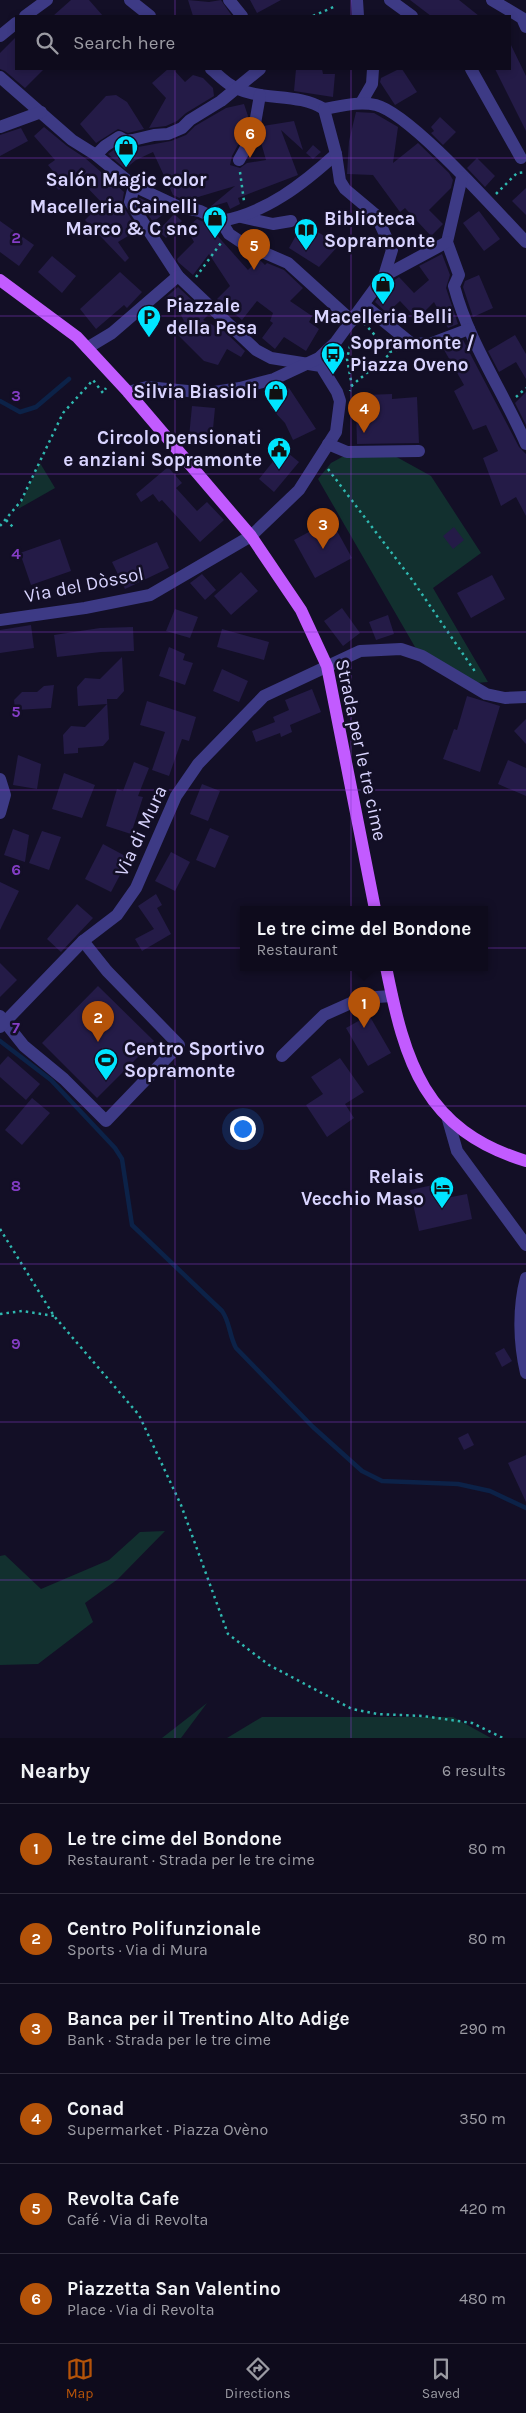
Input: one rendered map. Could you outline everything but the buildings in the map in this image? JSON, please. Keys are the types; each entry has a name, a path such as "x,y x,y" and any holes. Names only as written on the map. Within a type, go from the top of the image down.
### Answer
{"main road":[{"name":"Strada per le tre cime","path":"0,280 78,338 128,392 251,536 301,610 327,666 374,906"},
{"path":"387,971 402,1040 418,1079 434,1104 473,1139 502,1154 526,1161"}],"street":[{"path":"25,15 47,0"},
{"path":"130,0 149,15"},
{"path":"229,0 241,15"},
{"path":"357,0 358,15"},
{"path":"390,0 411,15"},
{"path":"492,0 522,18 526,27"},
{"path":"0,36 15,24"},
{"path":"212,70 237,88 260,94 304,100 324,109 361,102 379,106 405,122 526,242"},
{"path":"96,155 105,146 119,138 126,141 133,140 168,134 182,128 190,120 221,101 259,70"},
{"path":"361,102 372,84 373,70"},
{"path":"472,70 522,158"},
{"path":"0,77 72,140 96,155 134,186 179,207 200,211 221,221 229,234 244,244 288,262 357,314 412,344 432,343 469,329"},
{"path":"239,160 253,135 260,94"},
{"path":"128,392 147,388 208,393 240,388 274,379 308,364 319,358 330,348 384,276 392,250 376,215 345,188 340,181 336,154 324,109"},
{"path":"0,127 41,112"},
{"path":"221,221 261,210 314,174 336,154"},
{"path":"462,177 447,242 459,275 454,286 469,329 493,378 509,404 526,444"},
{"path":"134,186 130,202 178,276 256,350 271,358 322,366 337,392"},
{"path":"243,216 273,224 291,221"},
{"path":"384,276 447,242"},
{"path":"87,348 112,333 178,276"},
{"name":"Via del Dòssol","path":"0,620 85,608 150,595 251,536 299,490 336,432 340,401 337,392"},
{"path":"326,447 347,452 419,451"},
{"name":"Via di Mura","path":"2,1021 84,941 117,916 136,888 176,796 198,764 264,696 360,651 401,649 422,656 486,694 505,698 526,697"},
{"path":"0,779 5,795 0,813"},
{"path":"2,1021 24,1046 64,1079 106,1121 179,1045 107,971 84,941"},
{"path":"282,1056 324,1015 362,998 392,996"},
{"path":"446,1116 457,1151 526,1245"},
{"path":"526,1278 522,1292 521,1351 526,1373"}],"path":[{"path":"316,15 336,6"},
{"path":"239,160 243,216"},
{"path":"488,203 517,173 526,172"},
{"path":"189,286 229,234"},
{"path":"357,314 389,350"},
{"path":"351,341 348,359 352,388"},
{"path":"389,350 412,344"},
{"path":"337,392 352,388 387,356 389,350"},
{"path":"0,526 21,501 63,413 93,380"},
{"path":"324,464 413,581 477,674"},
{"path":"6,520 13,527"},
{"path":"0,1229 54,1316 139,1415 181,1505 228,1634 269,1665 352,1709 377,1714 423,1716 472,1723 502,1738"},
{"path":"0,1314 22,1311 54,1316"}],"green space":[{"path":"393,455 431,476 481,553 433,588 488,682 476,683 415,647 318,479 331,463 342,457"},
{"path":"40,463 55,488 18,509"},
{"path":"165,1531 118,1579 85,1603 93,1622 38,1664 0,1665 0,1556 5,1555 41,1589 109,1560 140,1532"},
{"path":"207,1703 181,1738 162,1738"},
{"path":"262,1717 453,1717 491,1738 227,1738"}],"waterway":[{"path":"0,401 20,412 36,407 69,379"},
{"path":"0,1041 51,1080 115,1148 122,1159 132,1225 222,1311 236,1348 313,1427 362,1471 382,1481 458,1484 490,1491 526,1508"}],"place":[{"name":"Piazzetta San Valentino","path":"250,158"},
{"name":"Salón Magic color","path":"126,168"},
{"name":"Macelleria Cainelli Marco & C snc","path":"215,239"},
{"name":"Biblioteca Sopramonte","path":"306,251"},
{"name":"Revolta Cafe","path":"254,270"},
{"name":"Macelleria Belli","path":"383,305"},
{"name":"Piazzale della Pesa","path":"149,338"},
{"name":"Sopramonte / Piazza Oveno","path":"333,375"},
{"name":"Silvia Biasioli","path":"276,413"},
{"name":"Conad","path":"364,433"},
{"name":"Circolo pensionati e anziani Sopramonte","path":"279,470"},
{"name":"Banca per il Trentino Alto Adige","path":"323,549"},
{"name":"Le tre cime del Bondone","path":"364,1028"},
{"name":"Centro Polifunzionale","path":"98,1042"},
{"name":"Centro Sportivo Sopramonte","path":"106,1081"},
{"name":"Relais Vecchio Maso","path":"442,1209"}]}
